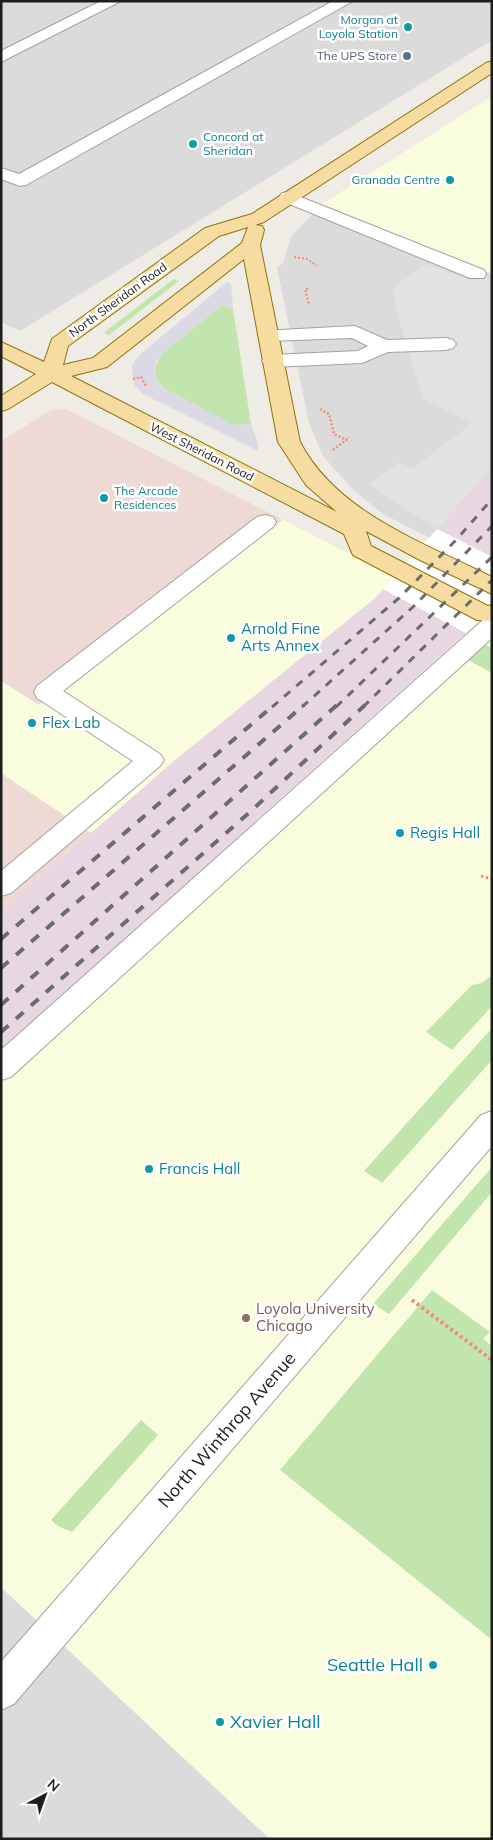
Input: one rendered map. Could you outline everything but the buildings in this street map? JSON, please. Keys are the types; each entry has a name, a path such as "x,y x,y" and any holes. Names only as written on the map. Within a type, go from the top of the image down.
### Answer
{"main road":[{"name":"North Sheridan Road","path":"51,374 59,343 212,232 258,218 492,66"},
{"path":"258,218 251,245 289,442 299,462 324,491 343,506 385,531"},
{"path":"1,405 51,374 100,363 251,245"},
{"name":"West Sheridan Road","path":"1,348 354,530 385,531 492,587"},
{"path":"354,530 361,550 485,614 492,613"}],"street":[{"path":"1,57 113,1"},
{"path":"1,173 20,181 345,1"},
{"path":"288,197 477,274"},
{"path":"268,335 355,332 384,346"},
{"path":"272,361 362,356 384,346 446,344"},
{"path":"1,886 151,760 46,692 265,522"},
{"path":"1,1068 492,625"},
{"name":"North Winthrop Avenue","path":"1,1691 492,1124"}],"path":[{"path":"294,257 307,259 317,266"},
{"path":"320,409 329,414 334,434 346,440"},
{"path":"333,450 349,437"},
{"path":"480,876 491,878"},
{"path":"412,1300 492,1360"}],"shaded area":[{"path":"1,1 492,1 492,40 20,331 1,322"},
{"name":"Granada Centre","path":"492,96 492,274 322,204"},
{"path":"322,204 492,274 492,469 430,538 383,514 353,490 323,456 309,423 277,268 283,263 291,237"},
{"path":"426,264 470,280 477,274 492,279 492,468 437,529 369,484 399,462 412,469 472,423 423,399 399,320 393,294 398,284"},
{"path":"227,282 231,284 233,309 223,304 163,353 156,362 155,377 160,386 233,425 251,424 258,444 258,449 256,450 143,394 135,386 133,379 132,366 138,356"},
{"path":"66,409 283,520 39,705 1,681 1,441 51,410"},
{"path":"492,469 492,557 437,529"},
{"name":"Arnold Fine Arts Annex","path":"283,520 395,577 374,599 175,760 91,833 1,773 1,681 39,705"},
{"path":"383,589 466,633 1,1049 1,911 175,760 374,599"},
{"name":"Loyola University Chicago","path":"492,600 492,1839 270,1839 1,1587 1,1049 466,633"},
{"path":"1,773 91,833 1,911"},
{"path":"1,1587 270,1839 1,1839"}],"green space":[{"path":"174,279 179,281 109,335 103,333"},
{"path":"223,304 233,309 251,424 233,425 167,390 156,378 157,363 163,353"},
{"path":"486,645 492,648 492,673 468,660"},
{"path":"492,975 492,1006 452,1050 426,1032 472,985 482,983"},
{"path":"492,1028 492,1060 382,1183 364,1171"},
{"path":"492,1167 492,1192 389,1314 373,1304"},
{"path":"432,1290 490,1332 483,1339 492,1346 492,1640 280,1470"},
{"path":"141,1420 158,1435 72,1532 58,1526 51,1520"}],"pier":[{"path":"437,529 492,557 492,600 466,633 383,589"}],"railway":[{"path":"272,707 399,598 457,539 492,499"},
{"path":"302,707 414,606 492,526"},
{"path":"336,707 492,557"},
{"path":"363,707 492,580"},
{"path":"1,939 274,705"},
{"path":"1,968 304,705"},
{"path":"1,1005 337,705"},
{"path":"1,1032 251,811 365,705"}],"place":[{"name":"Morgan at Loyola Station","path":"408,27"},
{"name":"The UPS Store","path":"407,56"},
{"name":"Concord at Sheridan","path":"193,144"},
{"name":"Granada Centre","path":"450,180"},
{"name":"The Arcade Residences","path":"104,498"},
{"name":"Arnold Fine Arts Annex","path":"231,638"},
{"name":"Flex Lab","path":"32,723"},
{"name":"Regis Hall","path":"400,833"},
{"name":"Francis Hall","path":"149,1169"},
{"name":"Loyola University Chicago","path":"246,1318"},
{"name":"Seattle Hall","path":"433,1665"},
{"name":"Xavier Hall","path":"220,1722"}]}
